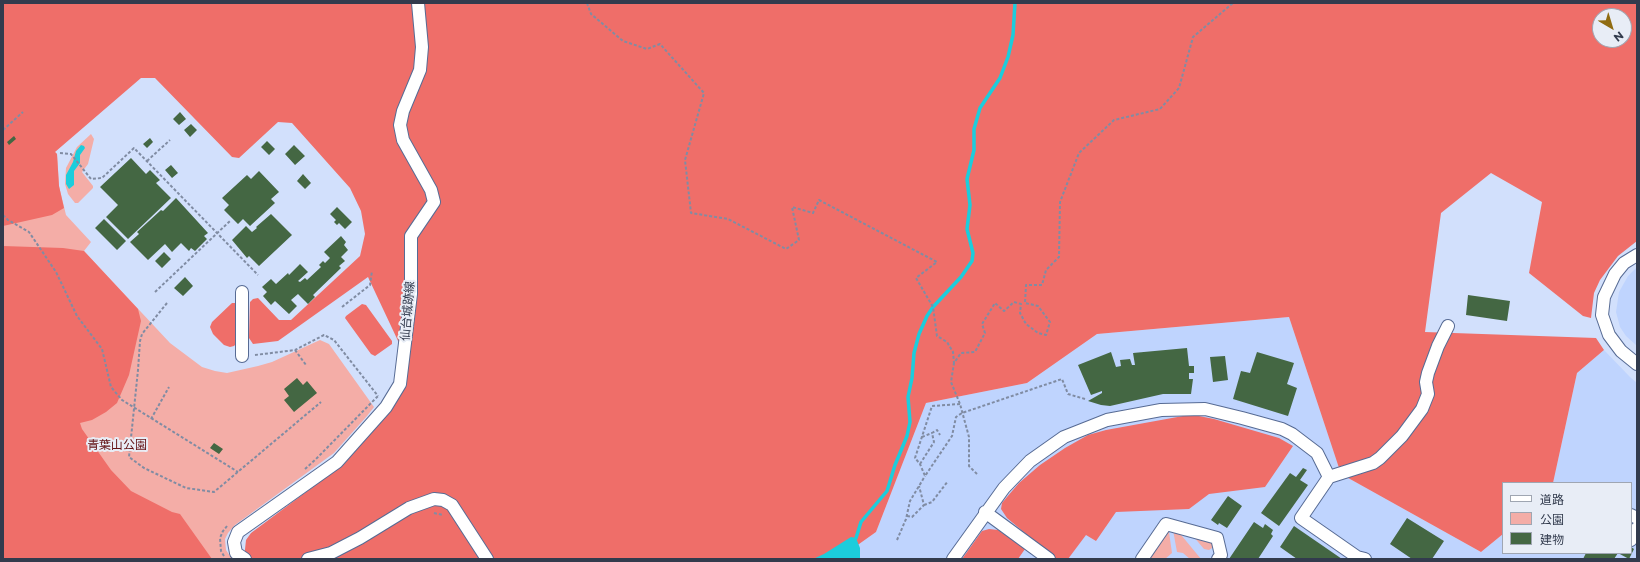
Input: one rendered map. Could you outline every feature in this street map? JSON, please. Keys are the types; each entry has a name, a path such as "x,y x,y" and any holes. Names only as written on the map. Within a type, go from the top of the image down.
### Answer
{"street":[{"name":"仙台城跡線","path":"245,559 236,553 234,542 238,532 337,462 386,407 400,384 411,294 410,236 434,202 431,190 403,140 400,125 403,111 420,70 422,47 418,3"},
{"path":"1637,255 1624,263 1615,274 1604,297 1602,316 1605,326 1615,343 1637,364"},
{"path":"242,292 242,356"},
{"path":"1364,559 1357,557 1301,518 1329,478 1380,458 1402,436 1422,409 1428,394 1426,382 1428,373 1438,346 1448,326"},
{"path":"953,559 985,512 1004,488 1030,461 1064,437 1106,420 1161,410 1205,409 1282,429 1292,434 1317,453 1329,478"},
{"path":"308,559 331,553 360,538 409,508 434,499 443,500 452,505 487,559"},
{"path":"985,512 1049,559"},
{"path":"1142,559 1166,524 1217,538 1221,555 1218,559"},
{"path":"1632,538 1637,528"}],"path":[{"path":"587,3 591,14 623,41 647,49 660,44 704,93 685,160 691,213 728,219 786,249 799,240 792,207 813,213 819,200 937,262 916,278 933,307 936,336 947,342 953,352 954,363 951,382 960,404 969,437 969,466 977,474"},
{"path":"1025,303 1026,285 1042,285 1046,270 1059,257 1060,202 1079,153 1114,120 1160,109 1179,88 1194,37 1233,3"},
{"path":"3,130 23,112"},
{"path":"147,161 170,140"},
{"path":"60,153 71,154 91,179 102,178 134,148 258,275"},
{"path":"3,215 8,220 29,232 56,272 77,316 102,350 111,387 122,400 238,472"},
{"path":"155,292 231,220"},
{"path":"342,308 370,285 372,270"},
{"path":"954,363 961,353 976,352 985,333 982,324 995,303 1004,311 1014,302 1038,306 1050,322 1046,335 1038,333 1026,324 1020,313 1021,304"},
{"path":"167,304 142,334 140,341 129,457 144,468 186,488 214,492 321,402"},
{"path":"255,355 295,350 324,335 334,340 386,407"},
{"path":"295,350 306,365"},
{"path":"897,540 910,501 952,436 956,417 1062,379 1068,394 1085,399"},
{"path":"151,419 169,387"},
{"path":"300,473 316,459 378,396"},
{"path":"925,476 920,464 915,458 932,406 960,404"},
{"path":"922,437 937,430 940,435"},
{"path":"920,464 934,442 932,433"},
{"path":"906,516 912,517 924,505 932,502 948,481"},
{"path":"919,485 924,505"},
{"path":"431,512 447,517"},
{"path":"226,559 221,551 220,538 223,531 232,522"}],"shaded area":[{"path":"3,3 1637,3 1637,241 1618,256 1600,280 1594,293 1591,318 1583,316 1529,273 1542,202 1491,173 1441,213 1425,332 1596,338 1604,350 1577,373 1553,482 1502,482 1502,535 1481,552 1341,474 1289,317 1097,334 1027,383 926,403 876,532 838,559 244,559 246,540 251,533 345,463 388,412 398,381 399,343 368,277 278,341 253,344 249,338 250,302 253,299 258,298 279,320 291,320 360,256 365,234 361,211 350,188 292,123 278,122 239,158 232,157 155,78 141,78 55,152 57,154 59,186 64,208 52,215 3,226"},
{"path":"3,246 63,248 84,251 138,309 141,321 129,375 117,403 106,412 92,420 80,423 82,429 111,470 131,491 172,512 180,514 212,559 3,559"},
{"path":"1637,267 1637,346 1626,336 1620,327 1616,312 1619,292 1628,276"},
{"path":"232,303 236,303 238,305 238,342 234,346 230,347 224,345 213,334 210,327 212,322"},
{"path":"362,304 366,305 392,341 392,344 375,356 371,354 345,318"},
{"path":"1289,317 1341,474 1481,552 1502,535 1502,554 1632,554 1632,482 1553,482 1577,373 1604,350 1637,383 1637,559 838,559 876,532 926,403 1027,383 1097,334"},
{"path":"1183,416 1199,416 1214,419 1279,438 1293,446 1265,487 1209,494 1189,509 1116,512 1096,541 1086,535 1068,559 1056,559 1007,518 1001,509 1002,503 1019,483 1040,465 1088,435 1106,430"},
{"path":"989,529 998,530 1025,549 1018,559 962,559 982,531"}],"green space":[{"name":"青葉山公園","path":"28,123 57,154 59,186 66,215 91,242 84,251 170,343 202,367 227,373 272,362 320,340 329,344 374,407 334,453 235,525 225,539 226,550 232,559 3,559 3,145"},
{"path":"91,134 94,139 88,164 82,172 93,188 78,203 75,203 68,194 65,184 66,168 77,147"},
{"path":"1173,530 1177,530 1201,559 1190,559 1183,553 1177,552"},
{"path":"1167,531 1169,532 1172,553 1165,559 1148,559"},
{"path":"1193,536 1212,543 1212,548 1209,550 1204,549"}],"water":[{"path":"81,145 85,148 80,155 80,163 74,171 74,185 69,189 66,184 66,175 73,162 76,151"},
{"path":"851,537 856,538 860,548 860,559 813,559 824,554"}],"building":[{"path":"180,112 186,119 179,125 173,119"},
{"path":"191,124 197,130 190,137 184,130"},
{"path":"14,136 16,139 9,145 7,142"},
{"path":"150,138 153,142 147,148 143,144"},
{"path":"267,141 275,149 269,155 261,147"},
{"path":"294,145 305,156 295,165 285,154"},
{"path":"131,158 146,174 150,170 160,180 156,183 171,198 128,239 106,217 118,205 100,187"},
{"path":"171,165 178,173 172,178 165,170"},
{"path":"259,171 279,192 271,199 275,203 250,226 243,219 238,224 224,210 229,205 222,198 247,175 251,179"},
{"path":"303,174 311,183 305,189 297,181"},
{"path":"176,198 208,233 204,236 207,239 195,251 191,248 189,251 181,243 172,252 165,244 148,260 130,242 139,234 137,232 161,210 163,211"},
{"path":"337,207 352,222 345,229 339,223 337,225 334,222 336,220 330,214"},
{"path":"271,214 292,235 259,266 249,256 247,258 232,240 246,226 252,232"},
{"path":"104,219 126,241 117,250 95,228"},
{"path":"341,236 346,242 344,245 348,250 341,257 345,261 339,266 341,268 313,295 315,297 308,304 298,294 291,300 297,306 289,314 275,301 271,305 263,296 267,292 262,287 271,279 276,284 288,273 289,275 300,264 308,272 298,281 300,282 305,278 307,280 321,267 319,265 323,261 325,263 330,258 324,252"},
{"path":"164,252 171,259 162,268 155,261"},
{"path":"185,277 193,286 183,296 174,288"},
{"path":"1468,295 1510,301 1507,321 1466,315"},
{"path":"1187,348 1189,366 1194,366 1194,373 1189,373 1189,379 1193,379 1191,394 1163,394 1110,406 1088,401 1102,393 1102,391 1091,395 1078,365 1111,352 1116,367 1121,366 1120,360 1130,359 1132,365 1135,365 1133,353"},
{"path":"1257,352 1294,363 1287,384 1297,388 1288,416 1233,399 1241,371 1250,373"},
{"path":"1225,356 1228,380 1213,382 1210,357"},
{"path":"297,378 303,385 307,381 317,393 294,412 284,400 289,396 284,389"},
{"path":"214,443 223,449 219,454 210,448"},
{"path":"1303,468 1307,470 1300,480 1308,485 1279,526 1261,513 1290,473 1296,477"},
{"path":"1228,496 1242,506 1227,528 1219,523 1218,525 1211,520"},
{"path":"1407,518 1444,541 1432,559 1412,559 1390,544"},
{"path":"1254,522 1263,528 1265,524 1273,530 1271,534 1273,536 1258,559 1229,559"},
{"path":"1294,526 1342,559 1297,559 1280,547"},
{"path":"1586,554 1617,554 1614,559 1583,559"},
{"path":"1620,554 1632,554 1629,559"}],"waterway":[{"path":"856,538 861,522 887,491 895,465 907,436 910,422 908,397 912,378 914,353 919,334 933,307 961,277 972,261 973,253 967,229 970,205 967,179 974,150 974,129 980,108 1000,78 1008,57 1013,35 1015,3"}]}
